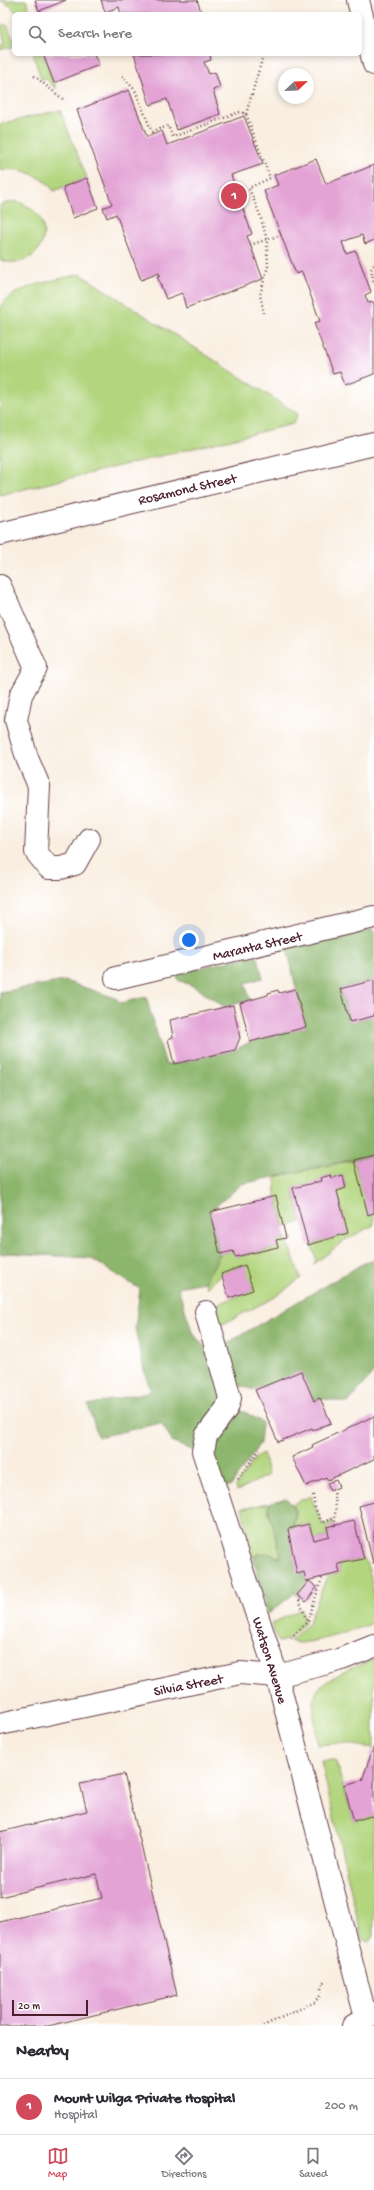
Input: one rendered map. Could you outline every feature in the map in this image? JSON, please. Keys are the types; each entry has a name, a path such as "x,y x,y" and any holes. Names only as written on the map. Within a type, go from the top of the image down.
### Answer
{"street":[{"path":"358,0 361,12"},
{"path":"362,16 374,64"},
{"name":"Rosamond Street","path":"0,534 374,444"},
{"path":"0,586 36,668 21,695 16,720 27,758 39,786 36,852 49,868 61,868 75,864 89,839"},
{"name":"Maranta Street","path":"116,978 374,917"},
{"name":"Watson Avenue","path":"206,1312 230,1398 227,1408 206,1436 203,1451 277,1676 364,2019"},
{"name":"Silvia Street","path":"0,1724 240,1673 277,1676 339,1660 374,1646"}],"path":[{"path":"263,56 246,114 270,178 249,188 260,215 267,240 268,266 260,295 264,313"},
{"path":"34,76 63,99"},
{"path":"122,76 135,90 152,132 168,126 173,137 240,112 246,114"},
{"path":"250,245 281,234"},
{"path":"374,265 371,268 374,284"},
{"path":"217,1496 261,1447"},
{"path":"333,1489 337,1501 334,1518 335,1526"},
{"path":"313,1495 315,1508 322,1523 334,1518"},
{"path":"286,1643 308,1621 322,1578"},
{"path":"299,1600 308,1621"},
{"path":"264,2026 315,2002 320,1996 322,1983 327,1980"}],"green space":[{"path":"0,0 26,0 30,12 16,12"},
{"path":"1,25 7,25 12,36 12,47 0,50 0,46 5,44"},
{"path":"34,56 44,56 56,89 46,79 41,79"},
{"path":"60,110 87,178 54,191 49,185 30,173 8,169 0,170 0,124"},
{"path":"15,201 30,208 40,218 43,229 42,241 37,251 28,259 15,262 0,260 0,205"},
{"path":"80,274 298,414 293,424 0,495 0,307 14,294 25,289"},
{"path":"374,929 374,980 341,989 350,1022 374,1016 374,1155 242,1184 210,1211 220,1254 205,1282 178,1287 192,1332 215,1360 224,1402 198,1452 173,1443 161,1423 98,1437 88,1405 151,1391 144,1370 135,1329 140,1289 90,1258 8,1253 0,1255 0,992 65,981 116,998 121,1003 146,997 166,1065 235,1050 250,1042 305,1027 287,948"},
{"path":"257,955 263,978 245,983 250,1000 225,1007 193,986 178,980 176,973"},
{"path":"354,1160 369,1215 374,1213 374,1225 345,1240 313,1265 316,1259 311,1244 348,1233 337,1191 346,1188 343,1175 332,1178 331,1175 320,1178 321,1181 293,1188 301,1222 284,1227 276,1196 275,1177"},
{"path":"286,1238 301,1278 275,1297 219,1326 213,1306 253,1290 244,1265 221,1274 207,1288 205,1282 220,1254 233,1251 236,1257 278,1247 276,1240"},
{"path":"374,1260 374,1372 348,1403 320,1398 314,1401 301,1371 255,1390 233,1384 224,1345 362,1264"},
{"path":"234,1406 262,1422 260,1443 231,1486 217,1487 210,1443"},
{"path":"263,1453 268,1475 237,1491 236,1486 257,1456"},
{"path":"311,1496 322,1523 325,1525 332,1521 334,1526 327,1528 329,1536 314,1540 309,1524 293,1528 296,1514 292,1504"},
{"path":"286,1498 292,1505 294,1511 295,1519 293,1528 288,1529 297,1573 304,1572 306,1581 309,1581 297,1595 295,1593 268,1614 253,1558 263,1553 279,1558 281,1557 268,1508 270,1503"},
{"path":"270,1503 268,1508 281,1557 259,1553 253,1558 242,1508"},
{"path":"364,1559 372,1581 374,1623 318,1640 297,1643 290,1641 308,1624 327,1576 340,1573 338,1564"},
{"path":"301,1609 305,1623 287,1640 278,1642 271,1624"},
{"path":"374,1659 374,1748 341,1743 318,1745 314,1719 314,1706 316,1693 319,1688 342,1673"},
{"path":"335,1760 354,1821 371,1816 374,1819 374,1937 368,1942 362,1939 321,1761"}],"building":[{"path":"35,0 66,0 39,11"},
{"path":"101,0 197,0 201,12 120,12 119,7 105,12"},
{"path":"44,56 95,56 99,65 54,83"},
{"path":"135,56 210,56 211,60 204,62 209,74 215,72 220,87 213,90 220,114 177,130 167,99 150,105"},
{"path":"129,90 147,137 162,131 167,145 244,116 263,164 231,175 252,234 247,236 263,279 186,308 182,293 166,299 157,276 160,275 159,273 141,280 116,214 107,218 103,208 112,204 77,110"},
{"path":"316,159 326,184 374,165 374,240 365,244 362,235 343,242 347,254 356,251 371,292 365,295 368,303 374,302 374,374 345,385 340,372 333,374 314,323 320,321 302,272 296,274 264,191 278,185 274,175"},
{"path":"87,178 98,208 73,218 63,187"},
{"path":"374,980 374,1016 350,1022 341,989"},
{"path":"295,989 306,1027 250,1042 240,1003 268,995 268,993 278,990 279,993"},
{"path":"233,1005 240,1038 235,1050 174,1064 168,1039 173,1037 170,1020"},
{"path":"374,1155 374,1213 368,1215 354,1160"},
{"path":"331,1175 332,1178 343,1175 346,1188 337,1191 348,1233 308,1245 293,1188 321,1181 320,1178"},
{"path":"276,1196 286,1238 276,1240 278,1247 235,1257 233,1251 220,1254 210,1212"},
{"path":"245,1265 253,1290 229,1298 221,1274"},
{"path":"301,1371 314,1401 320,1398 331,1423 313,1430 312,1428 278,1442 255,1390"},
{"path":"374,1416 374,1459 328,1480 326,1477 306,1486 292,1457 313,1447 312,1445"},
{"path":"336,1480 339,1487 330,1491 327,1483"},
{"path":"374,1502 374,1563 373,1563 359,1506"},
{"path":"354,1521 364,1559 338,1564 340,1573 306,1581 304,1572 297,1574 288,1529 309,1524 314,1540 329,1536 327,1527"},
{"path":"309,1581 317,1587 306,1602 297,1595"},
{"path":"374,1746 374,1819 371,1816 354,1821 344,1785 362,1780"},
{"path":"124,1774 177,1995 48,2026 0,2026 0,1922 102,1898 96,1874 0,1897 0,1832 87,1811 80,1784"}],"place":[{"name":"Mount Wilga Private Hospital","path":"234,196"}]}
